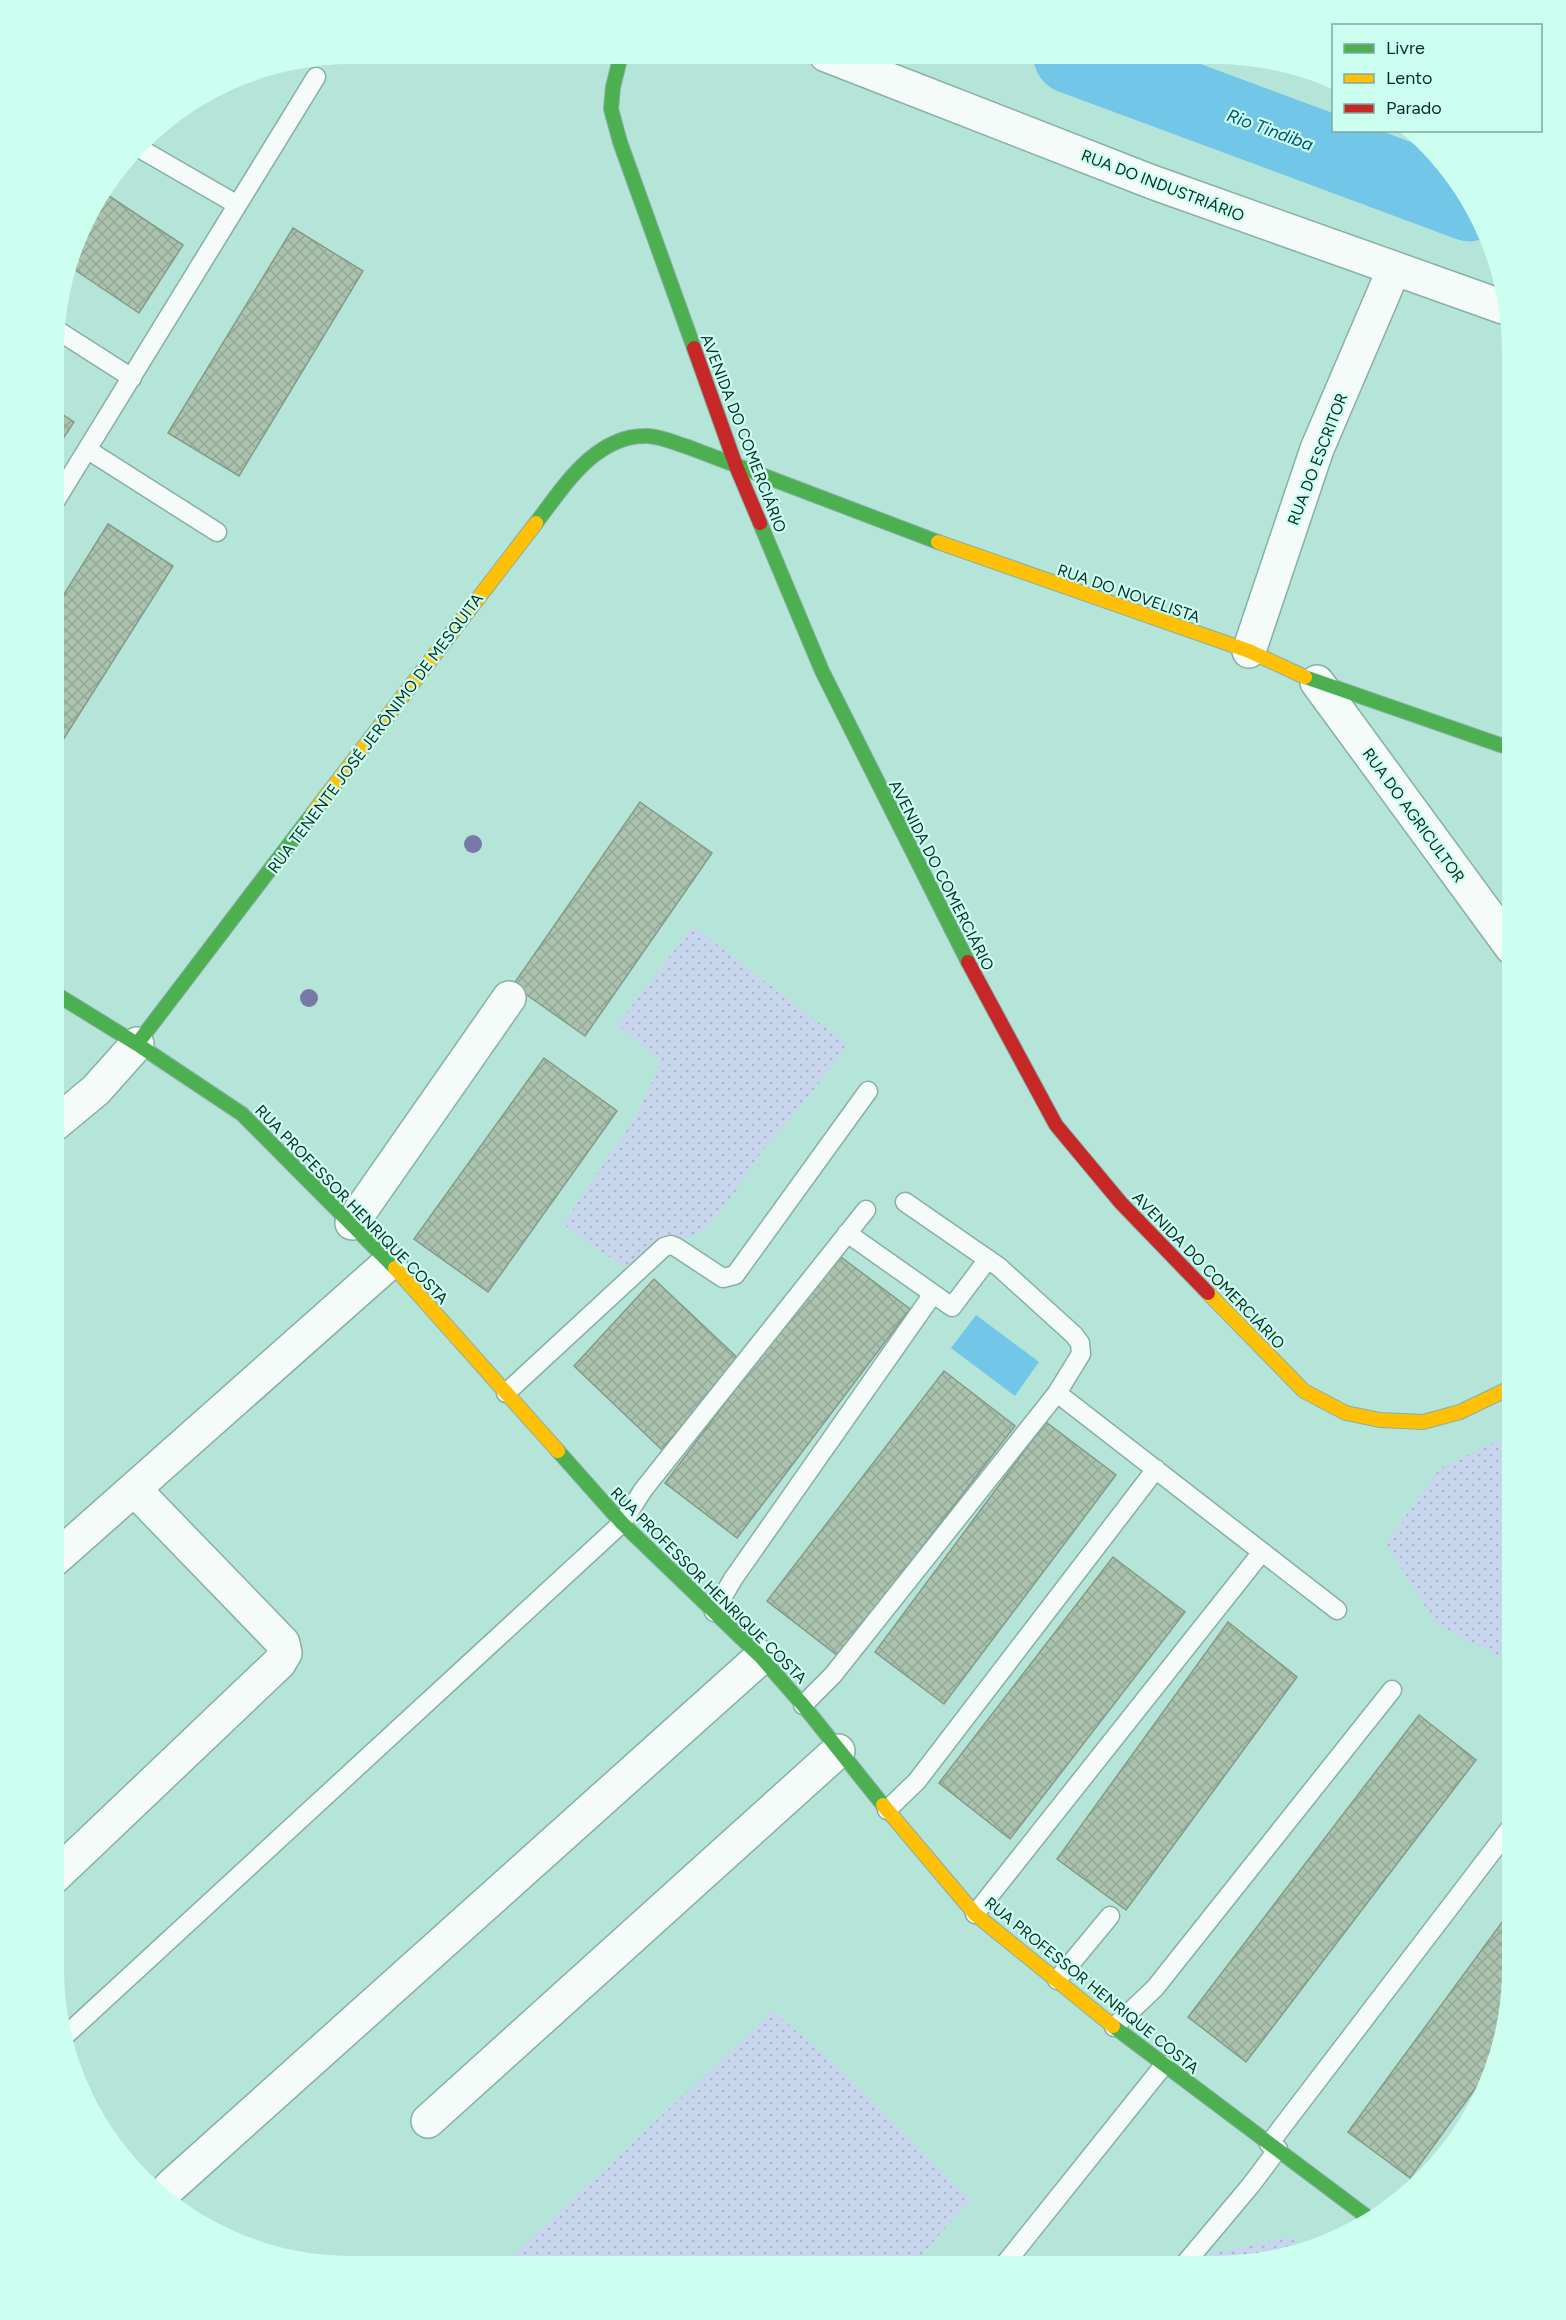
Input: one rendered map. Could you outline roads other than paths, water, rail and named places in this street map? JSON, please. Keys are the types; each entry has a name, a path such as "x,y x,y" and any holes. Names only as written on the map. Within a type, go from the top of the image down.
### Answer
{"street":[{"name":"AVENIDA DO COMERCIÁRIO","path":"619,64 611,109 620,142 736,466 822,671 984,995 1056,1125 1121,1203 1304,1391 1346,1413 1380,1420 1423,1422 1460,1412 1502,1392"},
{"name":"RUA DO INDUSTRIÁRIO","path":"849,64 1152,182 1498,305"},
{"name":"RUA DO ESCRITOR","path":"1249,651 1317,449 1394,269"},
{"name":"RUA TENENTE JOSÉ JERÔNIMO DE MESQUITA","path":"64,1117 96,1090 136,1044 568,481 602,448 619,439 648,435 688,447 736,466"},
{"name":"RUA DO NOVELISTA","path":"736,466 979,558 1249,651 1317,682 1502,746"},
{"name":"RUA DO AGRICULTOR","path":"1317,682 1502,934"},
{"path":"352,1223 509,998"},
{"name":"RUA PROFESSOR HENRIQUE COSTA","path":"64,999 242,1114 352,1223 390,1262 622,1523 761,1657 975,1914 1114,2027 1363,2214"},
{"path":"64,1551 390,1262"},
{"path":"64,1867 279,1663 285,1653 283,1642 134,1489"},
{"path":"170,2187 761,1657"},
{"path":"428,2121 838,1751"}],"lane":[{"path":"64,488 316,77"},
{"path":"146,152 236,204"},
{"path":"65,335 132,378"},
{"path":"88,450 217,532"},
{"path":"506,1393 663,1247 671,1245 676,1247 723,1278 735,1275 868,1090"},
{"path":"803,1705 832,1675 1057,1393 1081,1353 1080,1343 999,1267 905,1202"},
{"path":"71,2030 622,1523 643,1490 866,1210"},
{"path":"847,1233 952,1307 987,1259"},
{"path":"714,1612 740,1570 933,1294"},
{"path":"1057,1393 1337,1610"},
{"path":"888,1810 917,1781 1156,1469"},
{"path":"975,1914 1262,1552"},
{"path":"1114,2027 1155,1988 1392,1690"},
{"path":"1191,2256 1251,2185 1273,2147 1502,1839"},
{"path":"1057,1980 1110,1916"},
{"path":"1011,2256 1164,2065"}],"water":[{"path":"976,1315 1039,1362 1015,1396 951,1348"}],"waterway":[{"name":"Rio Tindiba","path":"1093,64 1458,199"}]}
